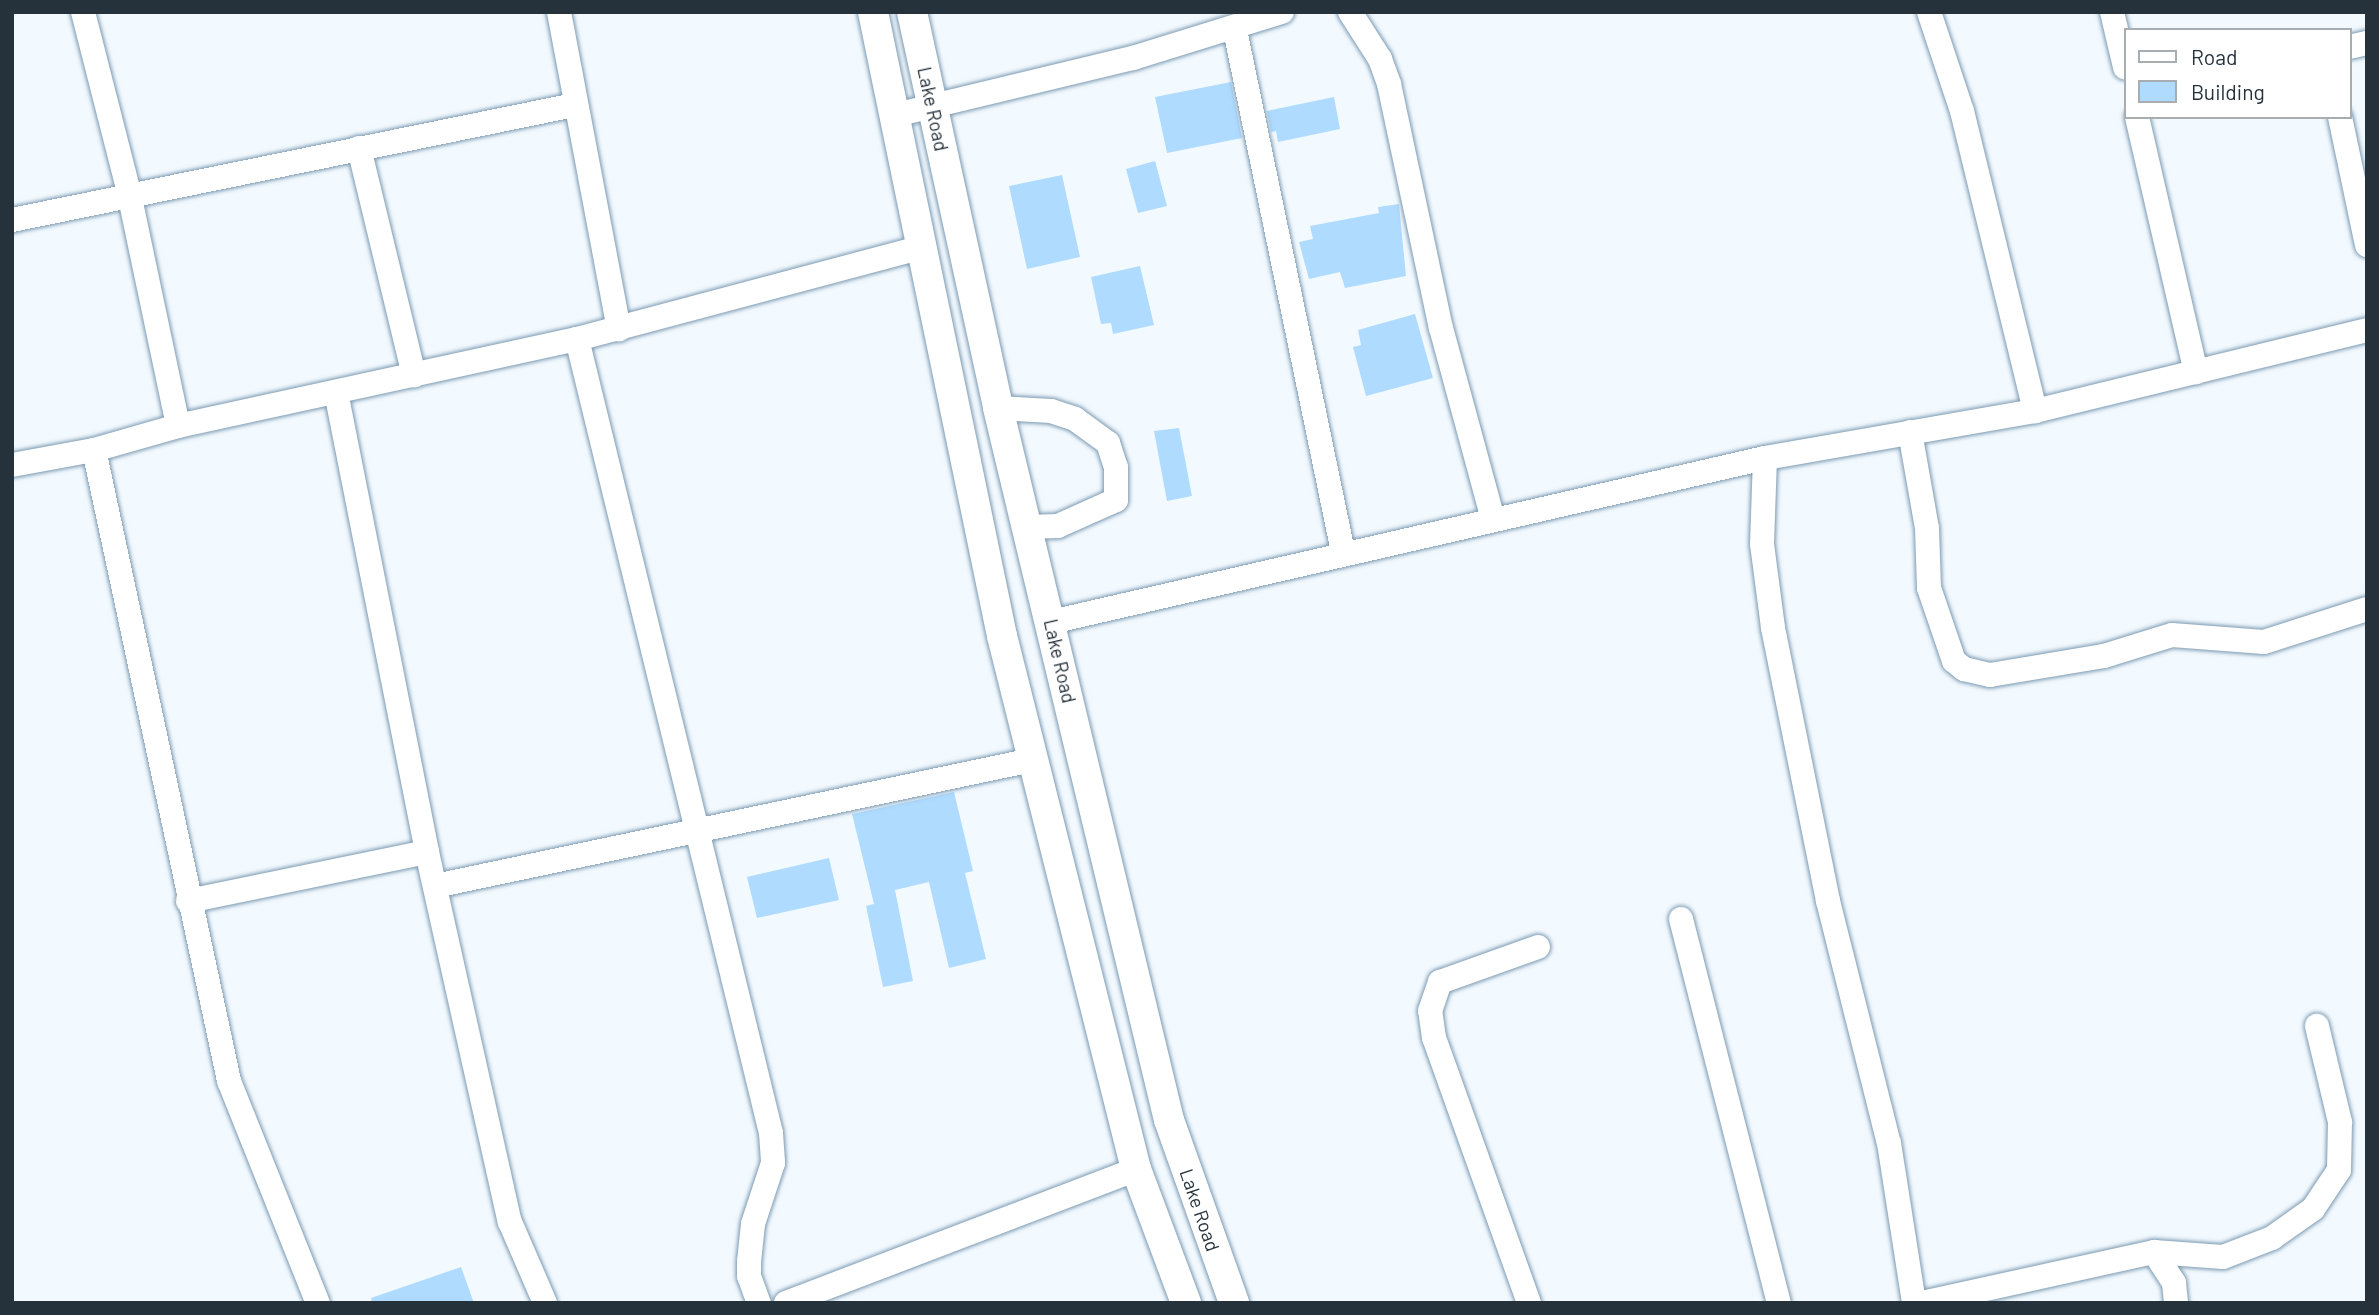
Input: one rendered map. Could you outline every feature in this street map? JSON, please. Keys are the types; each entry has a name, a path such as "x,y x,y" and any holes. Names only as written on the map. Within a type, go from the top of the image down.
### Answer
{"main road":[{"name":"Lake Road","path":"873,12 982,543 1032,760 1136,1169 1186,1303"},
{"name":"Lake Road","path":"912,12 998,408 1169,1120 1234,1303"}],"street":[{"path":"83,12 129,193 178,426"},
{"path":"559,12 574,105 619,329"},
{"path":"895,115 1235,30 1282,12"},
{"path":"1350,12 1389,84 1441,328 1493,519"},
{"path":"1929,12 1962,111 2035,411"},
{"path":"2112,12 2124,63"},
{"path":"1235,30 1343,552"},
{"path":"12,220 129,193 574,105"},
{"path":"2340,119 2367,245"},
{"path":"2141,120 2196,372"},
{"path":"359,148 414,374"},
{"path":"12,465 94,450 178,426 619,329 923,247"},
{"path":"1051,622 1343,552 1765,458 2035,411 2367,330"},
{"path":"577,339 771,1133 773,1163 753,1224 749,1261 759,1303"},
{"path":"336,392 427,852 510,1222 545,1303"},
{"path":"998,408 1051,411 1075,419 1108,443 1116,467 1116,500 1058,526 1027,527"},
{"path":"1910,432 1927,528 1929,588 1954,661 1964,669 1990,675 2091,659 2172,635 2264,642 2367,609"},
{"path":"94,450 188,901 229,1082 318,1303"},
{"path":"1765,458 1762,544 1773,628 1828,901 1889,1143 1914,1303"},
{"path":"435,886 1032,760"},
{"path":"188,901 427,852"},
{"path":"1681,919 1779,1303"},
{"path":"1530,1303 1434,1038 1430,1011 1440,982 1538,947"},
{"path":"1922,1303 2154,1252 2223,1257 2272,1238 2313,1209 2339,1170 2340,1122 2317,1026"},
{"path":"786,1303 1136,1169"},
{"path":"2154,1252 2174,1283 2176,1303"}],"building":[{"path":"1231,82 1242,138 1167,153 1155,97"},
{"path":"1334,97 1340,129 1278,142 1276,131 1271,132 1267,111"},
{"path":"1155,161 1167,206 1138,213 1126,169"},
{"path":"1062,175 1080,257 1027,269 1009,186"},
{"path":"1399,204 1406,276 1345,288 1340,272 1309,279 1299,242 1313,239 1310,226 1379,213 1378,207"},
{"path":"1140,266 1154,325 1113,334 1111,323 1101,324 1091,277"},
{"path":"1415,314 1433,378 1366,396 1353,347 1361,345 1358,330"},
{"path":"1179,428 1192,496 1167,501 1154,431"},
{"path":"954,792 973,871 965,873 986,959 949,968 929,882 895,890 913,981 883,987 866,906 874,904 852,814"},
{"path":"829,858 839,900 757,918 747,877"},
{"path":"461,1267 474,1303 372,1303 371,1298"}]}
